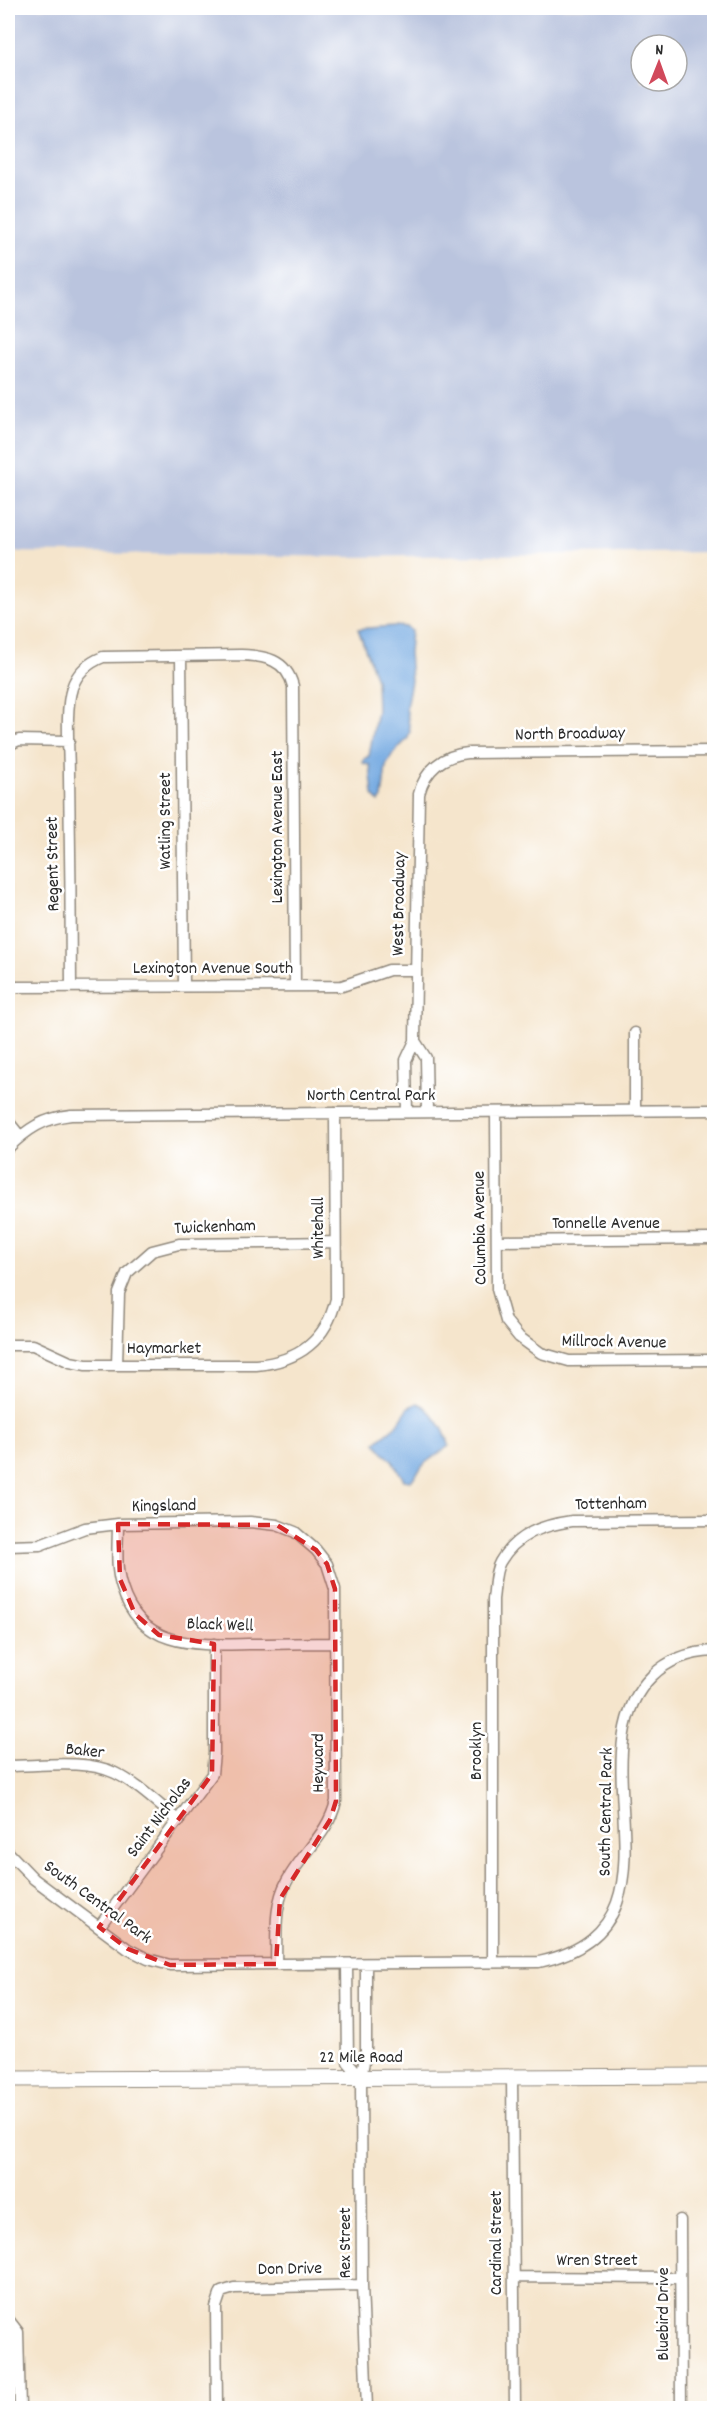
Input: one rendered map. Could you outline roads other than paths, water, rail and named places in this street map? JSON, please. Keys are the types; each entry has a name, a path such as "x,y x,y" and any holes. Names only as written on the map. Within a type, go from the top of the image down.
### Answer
{"street":[{"name":"Regent Street","path":"71,987 69,741 70,695 77,677 89,663 111,656 259,656 270,658 286,670"},
{"name":"Watling Street","path":"181,656 184,986"},
{"name":"Lexington Avenue East","path":"286,670 294,693 295,986"},
{"path":"8,745 20,740 69,741"},
{"name":"North Broadway","path":"431,770 446,758 468,753 714,751"},
{"name":"West Broadway","path":"406,1112 406,1060 416,1041 419,794 421,784 431,770"},
{"name":"Lexington Avenue South","path":"8,987 342,986 353,984 382,971 416,970"},
{"path":"635,1033 635,1111"},
{"name":"West Broadway","path":"416,1041 426,1058 427,1112"},
{"path":"406,1084 427,1084"},
{"name":"North Central Park","path":"8,1148 30,1128 52,1118 71,1114 714,1110"},
{"name":"Whitehall","path":"317,1338 327,1326 336,1299 335,1113"},
{"name":"Columbia Avenue","path":"496,1113 499,1299 506,1321 519,1337"},
{"path":"8,1121 20,1136"},
{"name":"Tonnelle Avenue","path":"498,1241 714,1239"},
{"name":"Twickenham","path":"117,1365 119,1293 128,1274 152,1251 179,1244 335,1242"},
{"name":"Millrock Avenue","path":"519,1337 541,1353 569,1361 714,1360"},
{"name":"Haymarket","path":"8,1345 33,1345 78,1364 276,1363 296,1355 317,1338"},
{"name":"Tottenham","path":"513,1545 531,1531 551,1524 572,1521 714,1520"},
{"name":"Kingsland","path":"8,1546 40,1545 85,1528 118,1524 250,1522 277,1526 295,1532 316,1550"},
{"name":"Black Well","path":"118,1524 120,1579 125,1596 135,1614 159,1635 184,1643 335,1643"},
{"name":"Brooklyn","path":"494,1962 493,1599 500,1562 513,1545"},
{"name":"Heyward","path":"276,1964 280,1899 288,1879 330,1820 336,1801 335,1589 327,1564 316,1550"},
{"name":"Saint Nicholas","path":"99,1927 212,1774 214,1644"},
{"name":"South Central Park","path":"10,1856 34,1879 128,1949 159,1963 539,1962 576,1951 591,1941 613,1916 618,1903 623,1878 623,1752 626,1719 641,1687 658,1670 686,1655 714,1651"},
{"name":"Baker","path":"8,1766 83,1766 106,1769 126,1779 179,1821"},
{"path":"347,1964 348,2062 361,2077"},
{"path":"361,2077 366,2052 366,1964"},
{"name":"Cardinal Street","path":"512,2076 515,2409"},
{"name":"22 Mile Road","path":"8,2079 714,2076"},
{"name":"Rex Street","path":"361,2077 362,2285 367,2409"},
{"name":"Bluebird Drive","path":"680,2220 681,2409"},
{"name":"Wren Street","path":"514,2277 679,2278"},
{"name":"Don Drive","path":"217,2409 216,2307 221,2292 234,2288 362,2285"},
{"path":"8,2319 18,2332 20,2409"}],"water":[{"path":"407,627 411,631 409,652 411,681 406,707 410,731 408,738 392,755 386,766 382,798 379,802 373,795 370,765 363,763 364,759 369,756 377,710 376,679 358,629"},
{"path":"418,1403 428,1410 438,1422 449,1446 425,1463 411,1481 404,1480 392,1460 383,1453 376,1442 397,1425 409,1407"}]}
